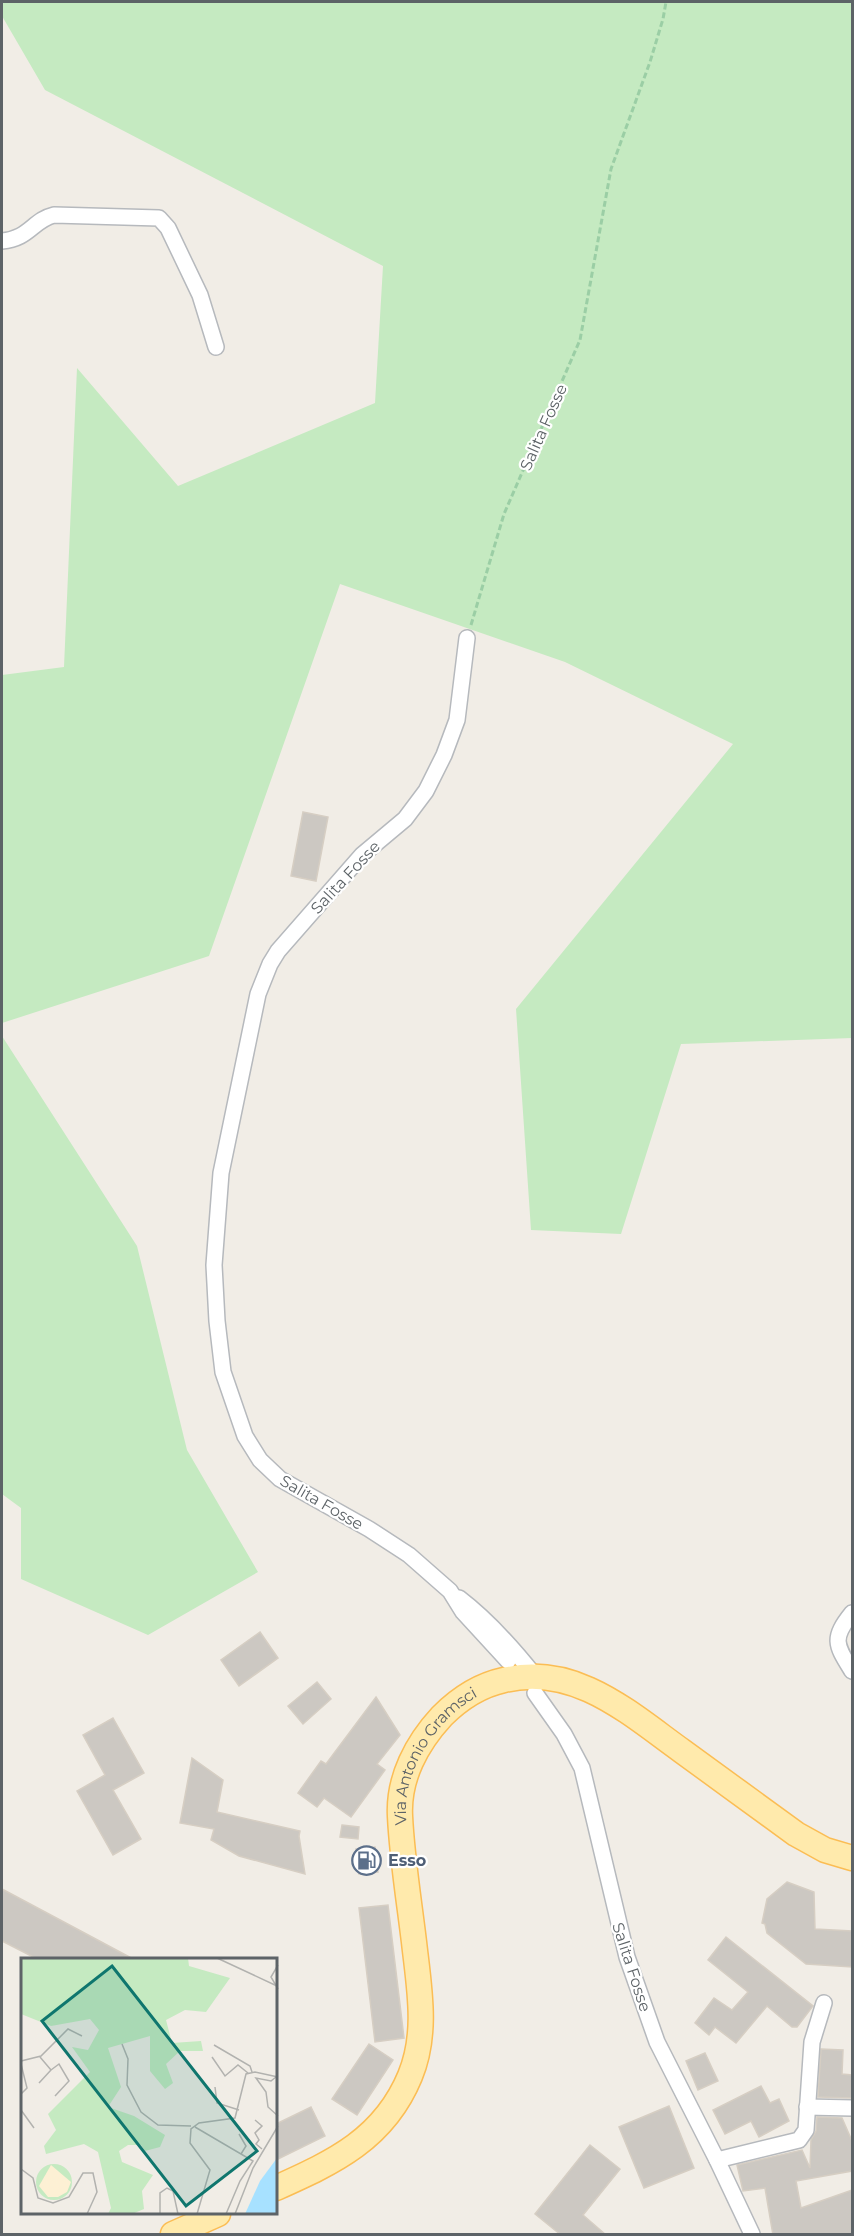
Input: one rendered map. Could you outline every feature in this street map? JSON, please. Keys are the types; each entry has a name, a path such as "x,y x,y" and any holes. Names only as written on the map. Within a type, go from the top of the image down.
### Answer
{"main road":[{"name":"Via Antonio Gramsci","path":"278,2187 327,2165 364,2140 394,2105 416,2061 421,2029 421,2000 400,1813 404,1780 414,1755 429,1731 458,1702 500,1681 535,1685 565,1680 595,1692 625,1710 796,1834 825,1850 852,1858"},
{"path":"173,2235 216,2215"}],"street":[{"path":"2,241 17,239 47,217 54,215 153,216 159,218 168,228 200,295 216,347"},
{"name":"Salita Fosse","path":"468,638 457,720 426,791 405,819 362,855 278,951 258,994 221,1173 213,1265 223,1372 245,1436 255,1454 280,1479 409,1555 510,1644 582,1768 627,1957 657,2042 752,2235"},
{"name":"Salita Fosse","path":"450,1591 463,1612 507,1660"},
{"path":"852,1613 844,1623 837,1641 839,1650 852,1671"},
{"path":"717,2160 799,2140 806,2130 812,2042 824,2003"},
{"path":"807,2107 852,2108"}],"path":[{"name":"Salita Fosse","path":"468,638 477,600 504,514 580,340 611,169 650,62 666,2"}],"green space":[{"path":"2,2 852,2 852,1038 681,1044 621,1234 531,1230 516,1009 733,744 565,662 340,584 209,956 2,1023 2,675 64,667 77,368 178,486 375,403 383,266 45,90 2,16"},
{"path":"2,1036 137,1246 187,1450 258,1572 148,1635 21,1579 21,1508 2,1494"}],"building":[{"path":"303,812 328,817 316,881 291,876"},
{"path":"260,1632 278,1658 239,1686 221,1660"},
{"path":"317,1682 331,1699 303,1724 288,1706"},
{"path":"376,1697 400,1735 377,1764 385,1770 351,1817 324,1798 317,1807 298,1793 321,1761 326,1764"},
{"path":"113,1718 144,1773 113,1790 141,1839 113,1855 77,1791 105,1775 83,1735"},
{"path":"192,1758 223,1780 217,1812 300,1831 305,1874 239,1856 211,1840 214,1829 180,1823"},
{"path":"342,1825 359,1827 358,1839 340,1837"},
{"path":"375,1847 378,1872 359,1874 356,1849"},
{"path":"787,1882 814,1892 815,1929 852,1931 852,1967 806,1964 767,1933 765,1924 762,1923 767,1899"},
{"path":"2,1889 131,1958 35,1958 2,1941"},
{"path":"388,1905 404,2038 375,2042 359,1908"},
{"path":"726,1937 813,2006 797,2027 792,2027 767,2006 736,2043 715,2027 709,2035 695,2023 714,1998 732,2010 748,1992 708,1960"},
{"path":"369,2044 393,2060 357,2115 332,2099"},
{"path":"821,2049 843,2050 842,2074 852,2075 852,2098 818,2097"},
{"path":"705,2053 718,2081 698,2090 686,2061"},
{"path":"761,2086 770,2103 779,2099 789,2121 759,2137 751,2121 725,2134 713,2110"},
{"path":"669,2106 694,2168 644,2188 619,2127"},
{"path":"311,2107 325,2136 278,2159 278,2123"},
{"path":"817,2117 842,2118 852,2141 852,2171 796,2181 801,2208 852,2190 852,2235 773,2235 765,2188 743,2191 737,2165 802,2150 810,2168 811,2140 816,2131"},
{"path":"590,2145 620,2169 583,2215 606,2235 561,2235 535,2214"}],"place":[{"name":"Esso","path":"367,1860"}]}
